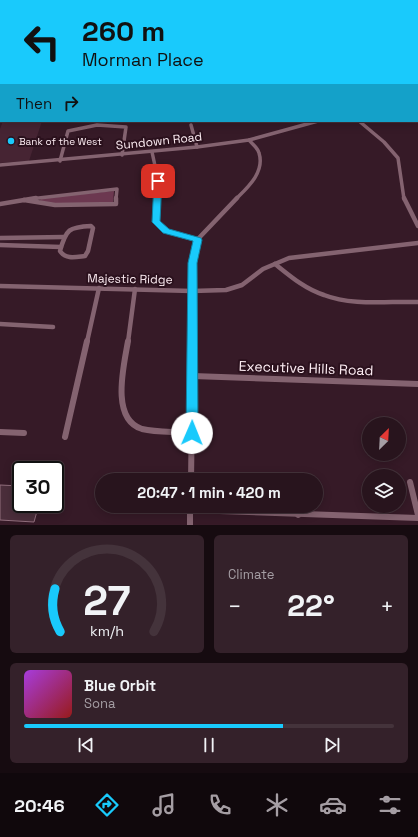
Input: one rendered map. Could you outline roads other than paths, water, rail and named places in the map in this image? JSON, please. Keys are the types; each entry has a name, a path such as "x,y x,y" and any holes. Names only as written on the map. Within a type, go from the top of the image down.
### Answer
{"street":[{"name":"Sundown Road","path":"0,165 152,152 249,140 314,122"},
{"path":"360,122 384,142 398,158 404,200 418,226"},
{"path":"60,161 68,131 75,128 119,124 126,127 122,155"},
{"path":"191,125 197,147"},
{"path":"191,473 193,376 192,263 198,240 252,182 260,168 259,152 249,140"},
{"path":"152,152 158,184 156,222 166,231 198,240"},
{"path":"0,204 23,200 42,197 117,189 116,204 55,205 23,200"},
{"path":"72,226 91,226 93,228 88,251 85,256 72,258 63,255 60,251 64,237 68,229 72,226"},
{"path":"0,238 64,237"},
{"name":"Majestic Ridge","path":"0,286 192,291 226,290 242,286 263,270 289,258 418,243"},
{"path":"0,245 61,247"},
{"path":"276,264 298,283 326,296 358,300 418,302"},
{"path":"65,437 99,288"},
{"path":"135,289 121,389 123,401 130,420 136,426 148,429 192,433"},
{"path":"0,324 53,326"},
{"name":"Executive Hills Road","path":"193,376 418,384"},
{"path":"0,432 24,432"},
{"path":"410,482 418,515"},
{"path":"190,513 190,525"},
{"path":"267,513 418,518"}],"place":[{"name":"Bank of the West","path":"11,141"}]}
